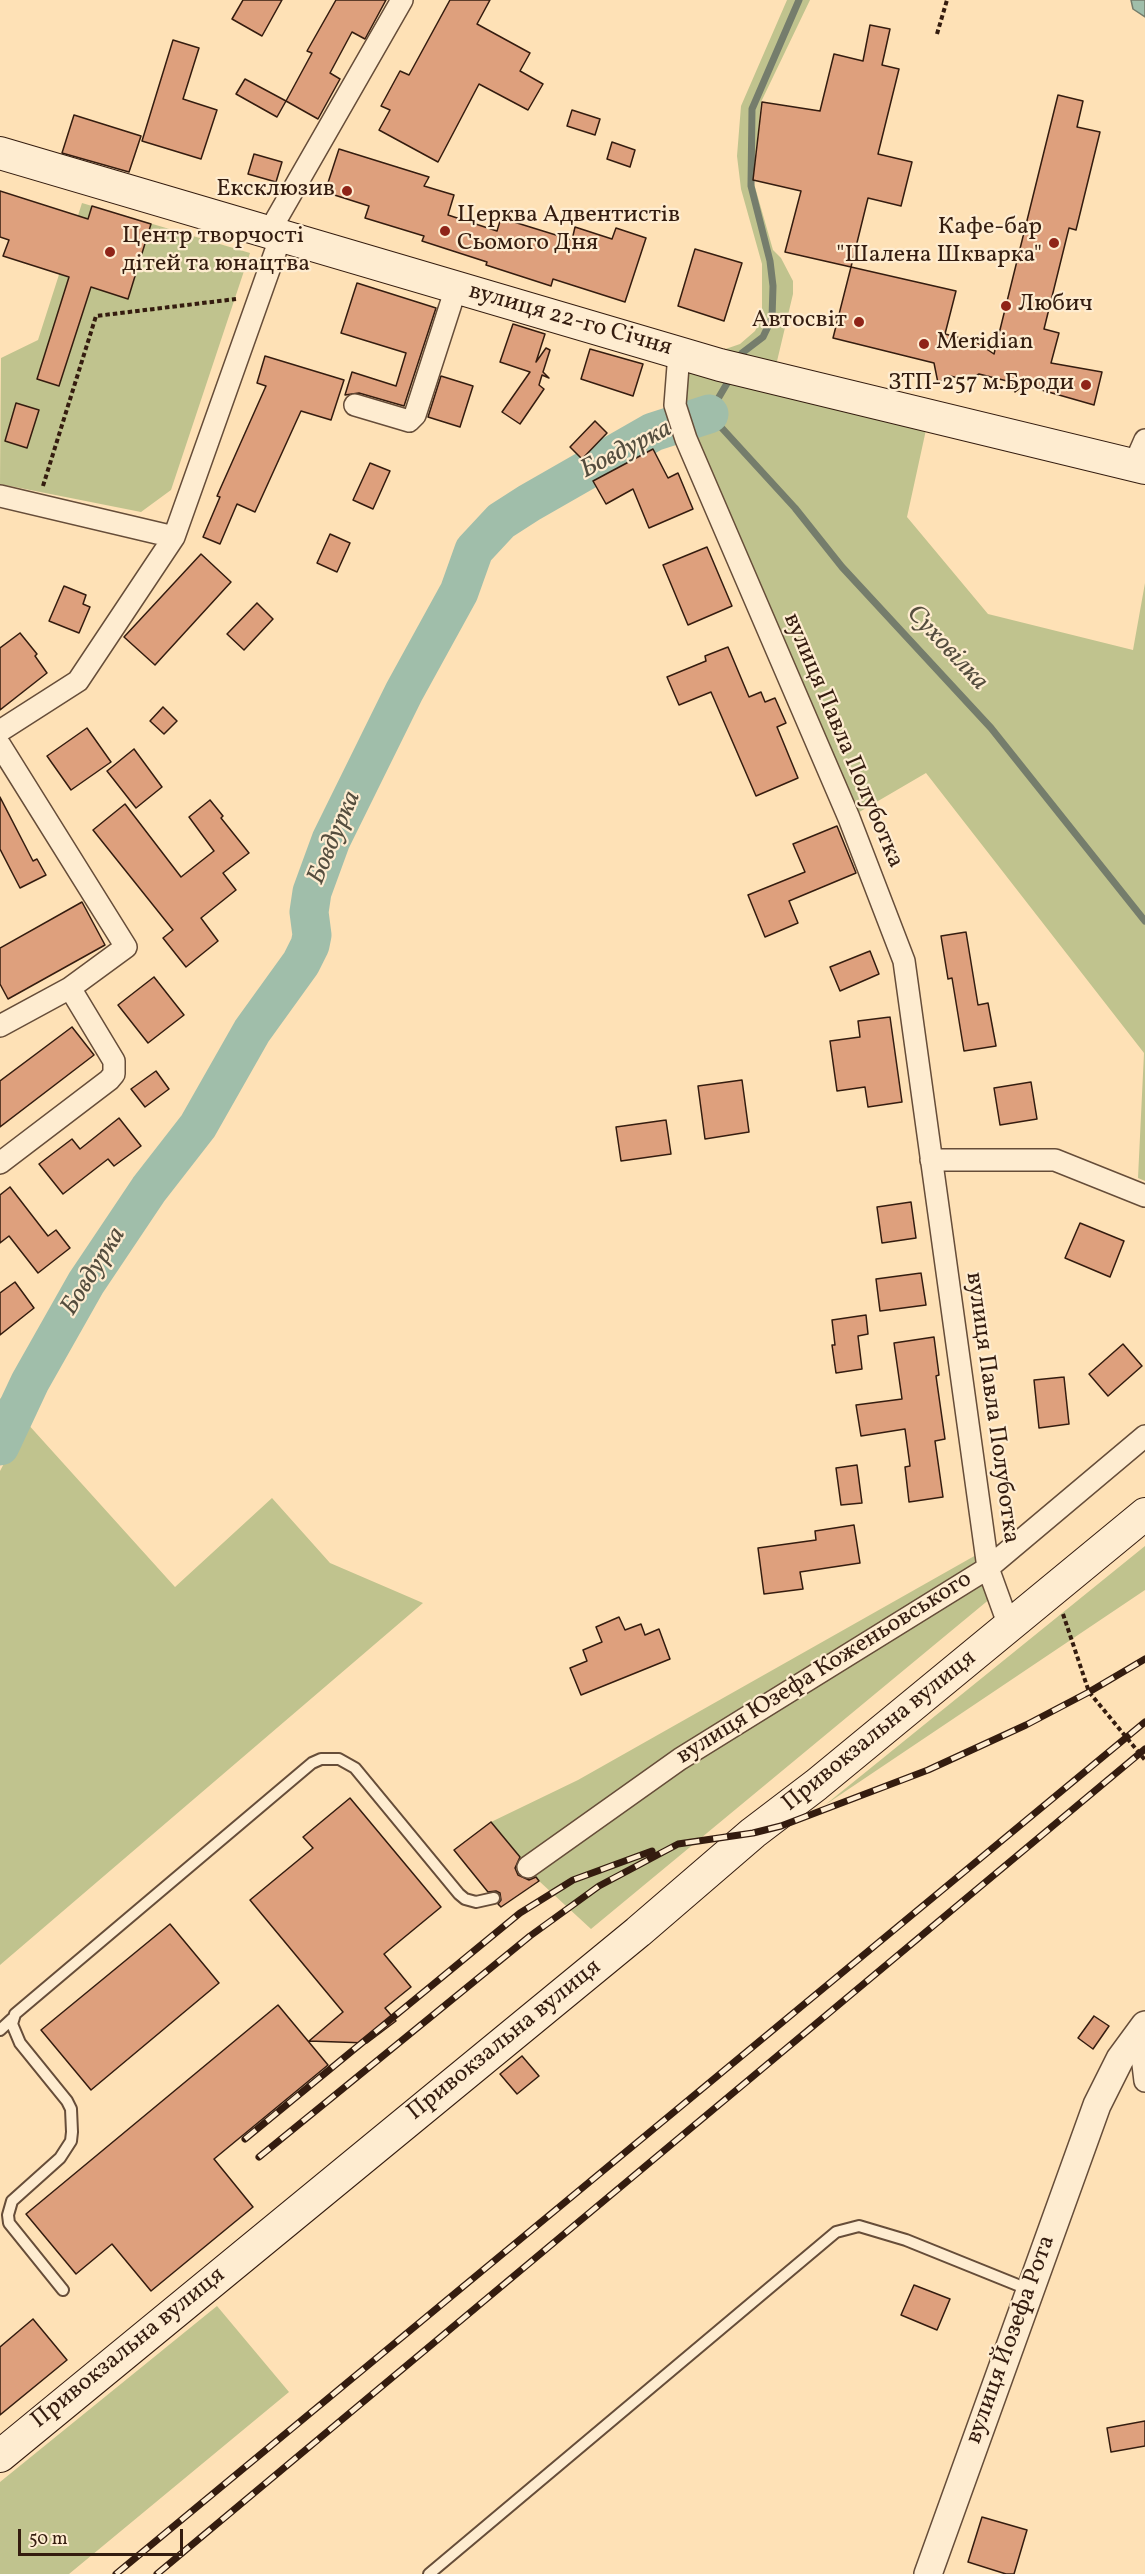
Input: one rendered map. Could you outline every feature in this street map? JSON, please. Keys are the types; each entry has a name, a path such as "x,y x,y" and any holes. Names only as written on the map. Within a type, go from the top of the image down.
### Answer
{"main road":[{"name":"вулиця 22-го Січня","path":"0,153 734,368 1141,458"},
{"path":"1009,1626 1145,1514"},
{"name":"Привокзальна вулиця","path":"0,2456 638,1932 753,1833 788,1808 1009,1626"}],"street":[{"path":"0,731 78,681 174,537 261,294 275,234 402,0"},
{"path":"355,405 409,421 415,415 456,288"},
{"name":"вулиця Павла Полуботка","path":"679,353 675,405 683,432 849,818 904,961 988,1568"},
{"path":"0,496 174,537"},
{"path":"0,745 126,947 70,988 0,1026"},
{"path":"0,1162 114,1074 114,1061 70,988"},
{"path":"931,1160 1055,1160 1145,1196"},
{"name":"вулиця Павла Полуботка","path":"988,1568 1145,1436"},
{"name":"вулиця Юзефа Коженьовського","path":"528,1868 680,1759 988,1568 1009,1626"},
{"path":"1142,2028 1145,2081"},
{"name":"вулиця Йозефа Рота","path":"928,2574 1097,2105 1120,2059 1142,2028"}],"lane":[{"path":"0,2030 15,2014 303,1771 321,1759 339,1759 355,1768 465,1899 476,1902 494,1898"},
{"path":"12,2019 20,2043 71,2109 72,2133 67,2150 12,2201 8,2216 9,2223 63,2290"},
{"path":"429,2574 836,2232 859,2226 906,2240 1030,2290"}],"path":[{"path":"937,34 947,0"},
{"path":"37,505 96,316 261,294"},
{"path":"1055,1588 1089,1692 1145,1760"}],"green space":[{"path":"787,0 810,0 761,102 753,180 773,250 781,258 793,281 793,294 773,378 929,416 907,517 988,614 1133,650 1145,583 1145,1181 1138,1178 1144,1053 926,773 849,818 690,449 679,353 714,353 740,344 755,331 762,317 762,264 741,189 737,156 741,106"},
{"path":"82,203 250,253 171,490 141,512 0,484 1,358 38,340"},
{"path":"672,416 677,430 656,439 533,508 490,540 480,554 454,615 363,786 337,842 319,892 317,946 307,966 243,1056 204,1131 108,1261 69,1330 0,1463 0,1399 22,1377 33,1351 93,1250 190,1123 243,1029 294,961 301,945 300,916 304,891 334,815 397,692 445,606 466,550 479,533 498,515 651,425"},
{"path":"26,1422 175,1587 272,1498 330,1563 423,1603 0,1965 0,1471"},
{"path":"1145,1546 1145,1590 825,1805"},
{"path":"985,1550 997,1593 591,1929 539,1881 491,1822 578,1780"},
{"path":"217,2306 289,2392 69,2574 0,2574 0,2482"}],"shaded area":[{"path":"1131,0 1145,0 1145,17 1133,9"}],"building":[{"path":"243,0 282,0 262,36 232,19"},
{"path":"336,0 386,0 365,39 352,32 330,73 340,79 318,119 286,101 312,53 307,51"},
{"path":"450,0 490,0 477,24 530,53 520,71 543,84 528,110 479,84 438,162 379,130 390,110 381,106 400,71 409,75"},
{"path":"870,25 890,29 882,65 899,69 878,154 912,162 901,206 868,198 851,267 785,252 801,191 753,180 762,102 820,111 834,54 863,61"},
{"path":"173,40 199,48 183,99 217,110 201,159 142,141"},
{"path":"245,79 286,101 277,117 236,94"},
{"path":"1058,95 1083,101 1077,127 1100,132 1076,230 1069,228 1044,329 1059,333 1051,363 1102,372 1094,405 1024,385 1015,392 1011,382 979,374 968,380 950,376 938,383 934,363 833,338 851,267 956,291 945,334 976,342 994,354"},
{"path":"572,110 600,119 595,135 567,126"},
{"path":"74,115 141,136 129,172 62,153"},
{"path":"612,142 635,150 630,167 607,159"},
{"path":"339,149 429,177 424,186 454,195 448,215 497,231 501,218 572,240 575,227 612,239 616,228 646,238 625,302 553,279 551,286 486,265 487,262 422,241 424,236 365,218 369,206 325,192"},
{"path":"254,154 282,162 276,182 248,174"},
{"path":"0,191 88,219 92,206 151,224 128,299 91,287 59,386 37,379 69,277 3,256 9,240 0,237"},
{"path":"695,249 742,263 724,321 678,306"},
{"path":"357,283 436,308 404,406 359,393 345,395 352,372 396,386 406,353 341,333"},
{"path":"513,324 545,334 536,362 546,348 550,350 543,372 549,378 542,375 539,385 544,389 520,424 502,412 530,372 500,362"},
{"path":"590,349 643,364 633,396 581,379"},
{"path":"265,356 344,380 331,420 301,411 255,512 237,504 220,544 203,537 220,497 217,496 266,386 257,383"},
{"path":"441,376 473,386 460,427 428,417"},
{"path":"16,403 39,410 27,448 5,441"},
{"path":"595,421 607,433 582,459 570,447"},
{"path":"653,449 668,478 678,473 693,509 649,528 633,489 606,504 593,481"},
{"path":"370,463 390,471 373,509 353,500"},
{"path":"330,534 350,543 337,572 317,563"},
{"path":"707,547 732,606 688,625 663,565"},
{"path":"201,554 231,582 155,665 124,637"},
{"path":"64,586 86,595 83,604 90,607 79,633 49,621"},
{"path":"257,603 273,619 244,650 227,634"},
{"path":"20,633 37,654 35,656 47,673 0,710 0,648"},
{"path":"728,647 749,697 761,692 765,702 775,698 786,723 777,727 798,778 756,796 711,692 679,705 667,677 706,661 705,656"},
{"path":"163,707 177,721 164,734 150,721"},
{"path":"87,728 111,762 71,790 47,756"},
{"path":"134,749 162,787 136,808 107,771"},
{"path":"0,797 33,861 37,859 46,875 20,888 0,849"},
{"path":"210,800 223,816 221,818 249,853 223,873 236,890 201,918 218,941 186,967 163,938 173,930 93,830 125,804 181,877 214,851 189,817"},
{"path":"837,826 856,873 789,901 798,923 765,937 748,895 805,872 793,844"},
{"path":"82,902 105,945 8,999 0,984 0,948"},
{"path":"966,932 978,1005 988,1003 996,1046 964,1051 952,978 948,979 941,936"},
{"path":"870,951 879,974 840,991 830,967"},
{"path":"154,977 184,1015 148,1043 118,1005"},
{"path":"890,1017 902,1102 868,1107 865,1087 837,1091 830,1041 860,1037 858,1021"},
{"path":"72,1027 94,1055 0,1127 0,1081"},
{"path":"156,1071 169,1089 145,1107 131,1089"},
{"path":"742,1080 749,1132 705,1139 698,1086"},
{"path":"1031,1082 1037,1119 1000,1125 994,1088"},
{"path":"119,1118 141,1146 114,1166 108,1159 63,1194 39,1164 72,1139 80,1149"},
{"path":"666,1120 671,1154 621,1161 616,1127"},
{"path":"10,1187 48,1236 56,1230 70,1248 38,1273 9,1236 0,1243 0,1195"},
{"path":"911,1202 916,1238 882,1243 877,1207"},
{"path":"1080,1223 1124,1241 1110,1277 1065,1258"},
{"path":"921,1273 926,1305 880,1311 876,1279"},
{"path":"15,1282 34,1308 0,1335 0,1293"},
{"path":"866,1315 868,1334 858,1336 862,1369 836,1373 832,1345 835,1345 832,1320"},
{"path":"934,1337 939,1375 936,1376 945,1439 935,1441 943,1497 909,1502 905,1467 910,1466 905,1429 861,1436 856,1405 902,1399 894,1343"},
{"path":"1123,1344 1142,1366 1108,1396 1089,1374"},
{"path":"1064,1377 1069,1424 1039,1428 1034,1380"},
{"path":"857,1465 862,1503 841,1505 836,1468"},
{"path":"854,1525 860,1563 800,1572 803,1589 764,1594 758,1548 816,1540 815,1531"},
{"path":"619,1617 625,1630 641,1624 645,1635 659,1629 670,1659 581,1695 570,1668 587,1661 583,1650 602,1642 596,1627"},
{"path":"350,1798 441,1907 384,1954 411,1987 385,2008 396,2021 367,2043 309,2041 343,2012 250,1900 313,1848 303,1837"},
{"path":"491,1822 520,1857 515,1868 518,1875 529,1880 536,1877 539,1881 501,1907 498,1904 501,1900 500,1893 488,1892 454,1850"},
{"path":"170,1924 219,1983 91,2090 41,2030"},
{"path":"278,2005 328,2065 214,2159 253,2207 151,2291 112,2244 76,2274 26,2214"},
{"path":"1094,2016 1109,2026 1093,2049 1078,2038"},
{"path":"522,2056 539,2076 517,2094 500,2074"},
{"path":"914,2285 950,2299 937,2330 901,2315"},
{"path":"33,2319 67,2360 0,2415 0,2347"},
{"path":"1145,2421 1145,2446 1111,2452 1107,2428"},
{"path":"982,2517 1027,2530 1014,2574 1006,2574 968,2562"}],"waterway":[{"path":"738,362 742,353 763,337 772,318 773,286 770,261 751,186 752,109 799,0"},
{"name":"Суховілка","path":"732,375 709,414 795,508 842,567 991,728 1145,921"},
{"name":"Бовдурка","path":"0,1446 30,1382 86,1283 149,1189 198,1126 252,1031 301,963 312,935 309,912 312,892 331,840 404,692 459,592 474,550 501,521 529,503 653,432 709,414"}],"railway":[{"path":"259,2157 530,1936 599,1886 678,1844 753,1833 781,1826 928,1770 1026,1725 1145,1659"},
{"path":"116,2574 1145,1722"},
{"path":"157,2574 1145,1749"},
{"path":"245,2139 520,1913 573,1880 652,1851"}],"place":[{"name":"Ексклюзив","path":"347,191"},
{"name":"Церква Адвентистів Сьомого Дня","path":"445,231"},
{"name":"Кафе-бар \"Шалена Шкварка\"","path":"1054,243"},
{"name":"Центр творчості дітей та юнацтва","path":"110,252"},
{"name":"Любич","path":"1006,306"},
{"name":"Автосвіт","path":"859,322"},
{"name":"Meridian","path":"924,344"},
{"name":"ЗТП-257 м.Броди","path":"1086,385"}]}
